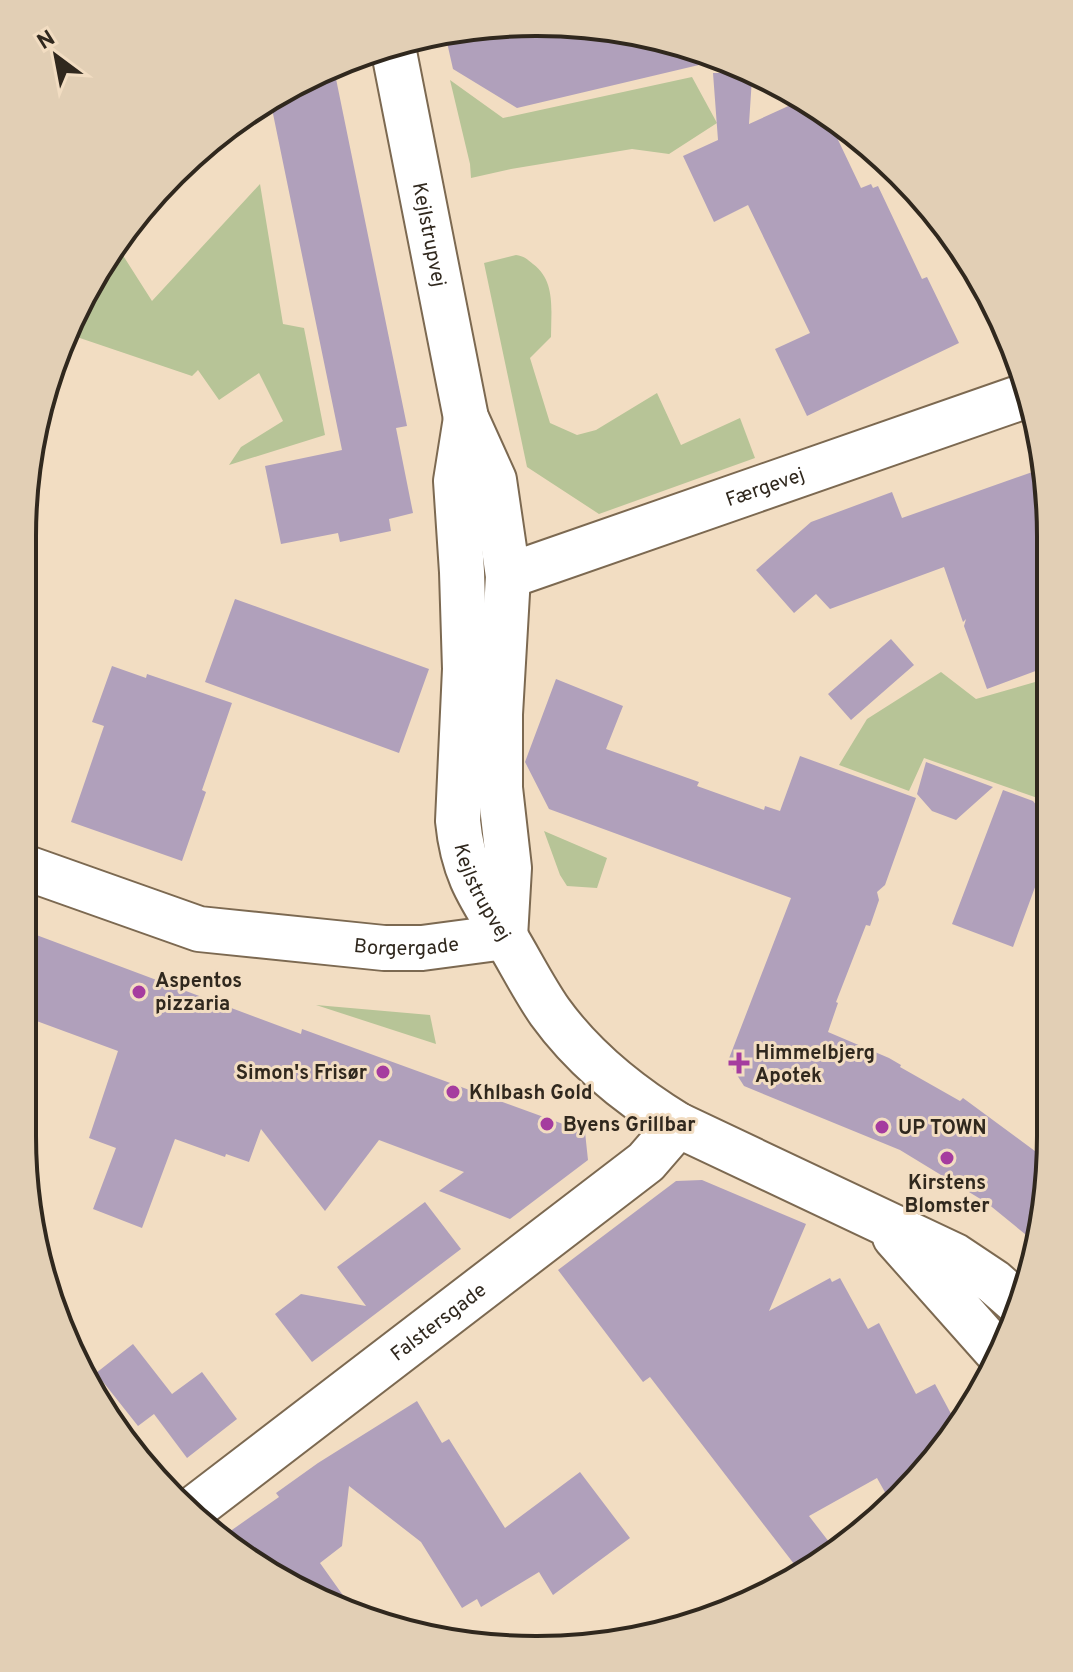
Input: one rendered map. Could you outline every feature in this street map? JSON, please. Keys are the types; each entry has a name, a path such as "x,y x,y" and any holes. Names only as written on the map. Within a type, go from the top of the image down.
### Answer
{"street":[{"name":"Kejlstrupvej","path":"395,57 466,418 494,480 508,576 500,714 500,788 509,868 505,937"},
{"name":"Færgevej","path":"508,576 1017,399"},
{"name":"Kejlstrupvej","path":"466,418 456,481 465,669 458,821 469,877 505,937"},
{"name":"Borgergade","path":"36,871 188,928 384,948 422,948 505,937"},
{"path":"505,937 570,1038 637,1100 678,1125 955,1256 1010,1296"},
{"name":"Falstersgade","path":"199,1505 646,1162 678,1125"},
{"path":"882,1223 991,1345"}],"green space":[{"path":"692,77 717,123 669,154 632,149 471,178 450,80 503,118"},
{"path":"260,184 283,324 304,328 325,435 229,465 241,447 283,421 259,373 219,400 198,370 192,376 78,337 122,255 152,301"},
{"path":"516,255 525,258 540,271 549,287 551,337 530,358 550,423 577,435 596,430 657,393 681,445 740,418 755,458 599,514 527,467 484,263"},
{"path":"941,672 976,699 1037,681 1037,798 924,758 909,791 839,765 867,719"},
{"path":"544,831 607,858 597,888 567,886"},
{"path":"316,1005 430,1015 436,1044"}],"building":[{"path":"536,36 602,40 666,53 701,64 517,108 453,69 447,44"},
{"path":"713,73 725,73 752,85 749,124 790,105 836,135 861,188 871,184 873,188 878,186 922,279 927,277 959,343 807,416 775,349 810,333 748,205 714,222 683,156 718,140"},
{"path":"336,78 407,426 396,428 413,513 389,519 391,531 340,542 338,533 281,544 265,466 342,450 272,111"},
{"path":"1033,472 1037,536 1037,670 987,689 964,626 966,619 963,622 944,567 830,609 816,594 794,613 756,570 811,522 892,492 902,518"},
{"path":"235,599 429,669 399,753 205,682"},
{"path":"891,639 914,665 851,720 828,694"},
{"path":"112,666 146,678 147,674 232,703 182,861 71,822 104,726 92,722"},
{"path":"556,679 623,706 606,749 699,782 697,786 764,810 765,806 780,811 800,756 916,798 885,885 877,892 879,900 870,926 866,925 836,1002 828,1032 889,1058 960,1101 963,1098 1036,1152 1027,1235 987,1203 900,1150 744,1086 728,1061 791,898 549,809 525,762"},
{"path":"926,762 993,787 956,820 932,811 917,794"},
{"path":"1003,790 1033,801 1037,806 1037,882 1013,947 952,924"},
{"path":"36,935 301,1034 302,1029 585,1132 588,1160 510,1219 439,1191 464,1172 379,1140 325,1211 261,1129 249,1162 175,1139 142,1228 93,1209 116,1148 89,1138 118,1051 36,1021"},
{"path":"702,1180 806,1224 769,1311 830,1278 832,1282 840,1278 868,1329 879,1323 916,1394 935,1384 952,1415 913,1466 886,1493 877,1478 809,1516 829,1542 794,1564 650,1377 643,1382 558,1270 676,1181"},
{"path":"425,1202 461,1249 312,1362 275,1314 301,1294 366,1306 337,1267"},
{"path":"133,1344 172,1394 202,1372 237,1419 187,1458 154,1414 138,1426 96,1373"},
{"path":"417,1401 442,1443 449,1439 505,1528 580,1472 630,1538 553,1595 539,1572 481,1607 477,1599 462,1608 421,1542 349,1486 342,1546 320,1563 345,1598 286,1569 230,1531 279,1497 276,1493"}],"place":[{"name":"Aspentos pizzaria","path":"139,992"},
{"name":"Himmelbjerg Apotek","path":"739,1063"},
{"name":"Simon's Frisør","path":"383,1072"},
{"name":"Khlbash Gold","path":"453,1092"},
{"name":"Byens Grillbar","path":"547,1124"},
{"name":"UP TOWN","path":"882,1127"},
{"name":"Kirstens Blomster","path":"947,1158"}]}
